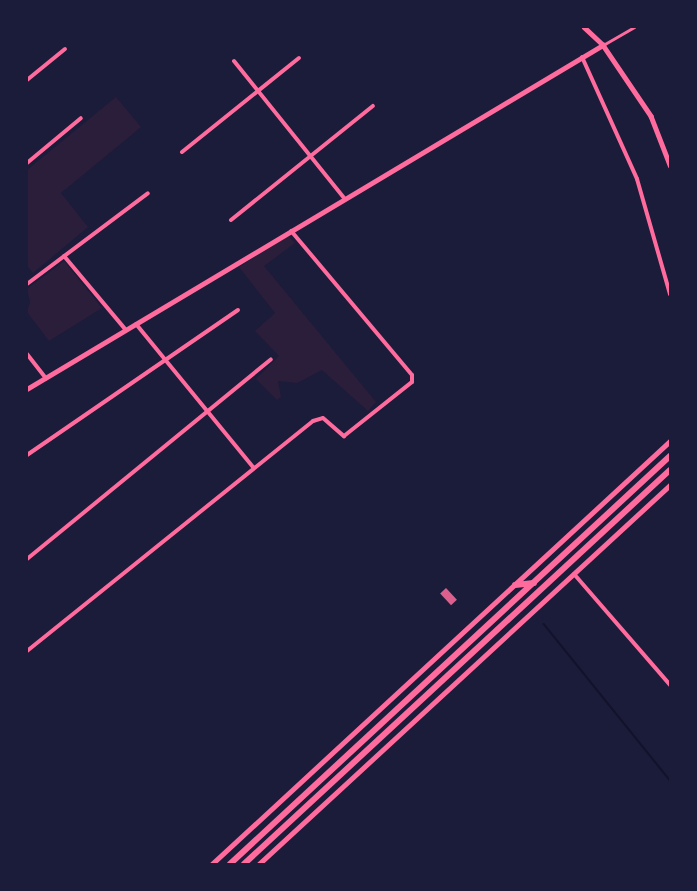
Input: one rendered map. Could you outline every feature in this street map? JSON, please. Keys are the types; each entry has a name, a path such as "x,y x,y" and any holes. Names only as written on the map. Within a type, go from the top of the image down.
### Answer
{"main road":[{"path":"230,864 670,456"},
{"path":"244,864 670,470"},
{"path":"515,585 534,583"}],"street":[{"path":"584,27 603,45 651,116 670,165"},
{"path":"27,389 135,322 634,27"},
{"path":"27,81 65,49"},
{"path":"582,57 637,179 670,294"},
{"path":"182,152 299,58"},
{"path":"234,61 344,198"},
{"path":"231,220 373,106"},
{"path":"27,163 81,118"},
{"path":"27,284 148,193"},
{"path":"27,651 254,467 319,418 344,436 413,380 290,231"},
{"path":"64,256 124,329"},
{"path":"27,455 238,310"},
{"path":"135,322 254,467"},
{"path":"27,354 46,378"},
{"path":"27,559 271,359"},
{"path":"212,864 670,441"},
{"path":"259,864 670,485"},
{"path":"628,509 643,510"},
{"path":"574,574 670,685"}],"shaded area":[{"path":"116,97 141,127 61,193 88,227 33,273 27,266 27,170"},
{"path":"288,236 295,243 264,266 376,402 368,411 322,370 297,383 278,381 281,397 277,400 256,379 279,356 255,331 275,313 239,267"},
{"path":"64,261 102,308 49,341 27,312 30,302 27,289"}],"building":[{"path":"446,588 457,600 451,605 440,593"}],"waterway":[{"path":"544,624 670,780"}]}
